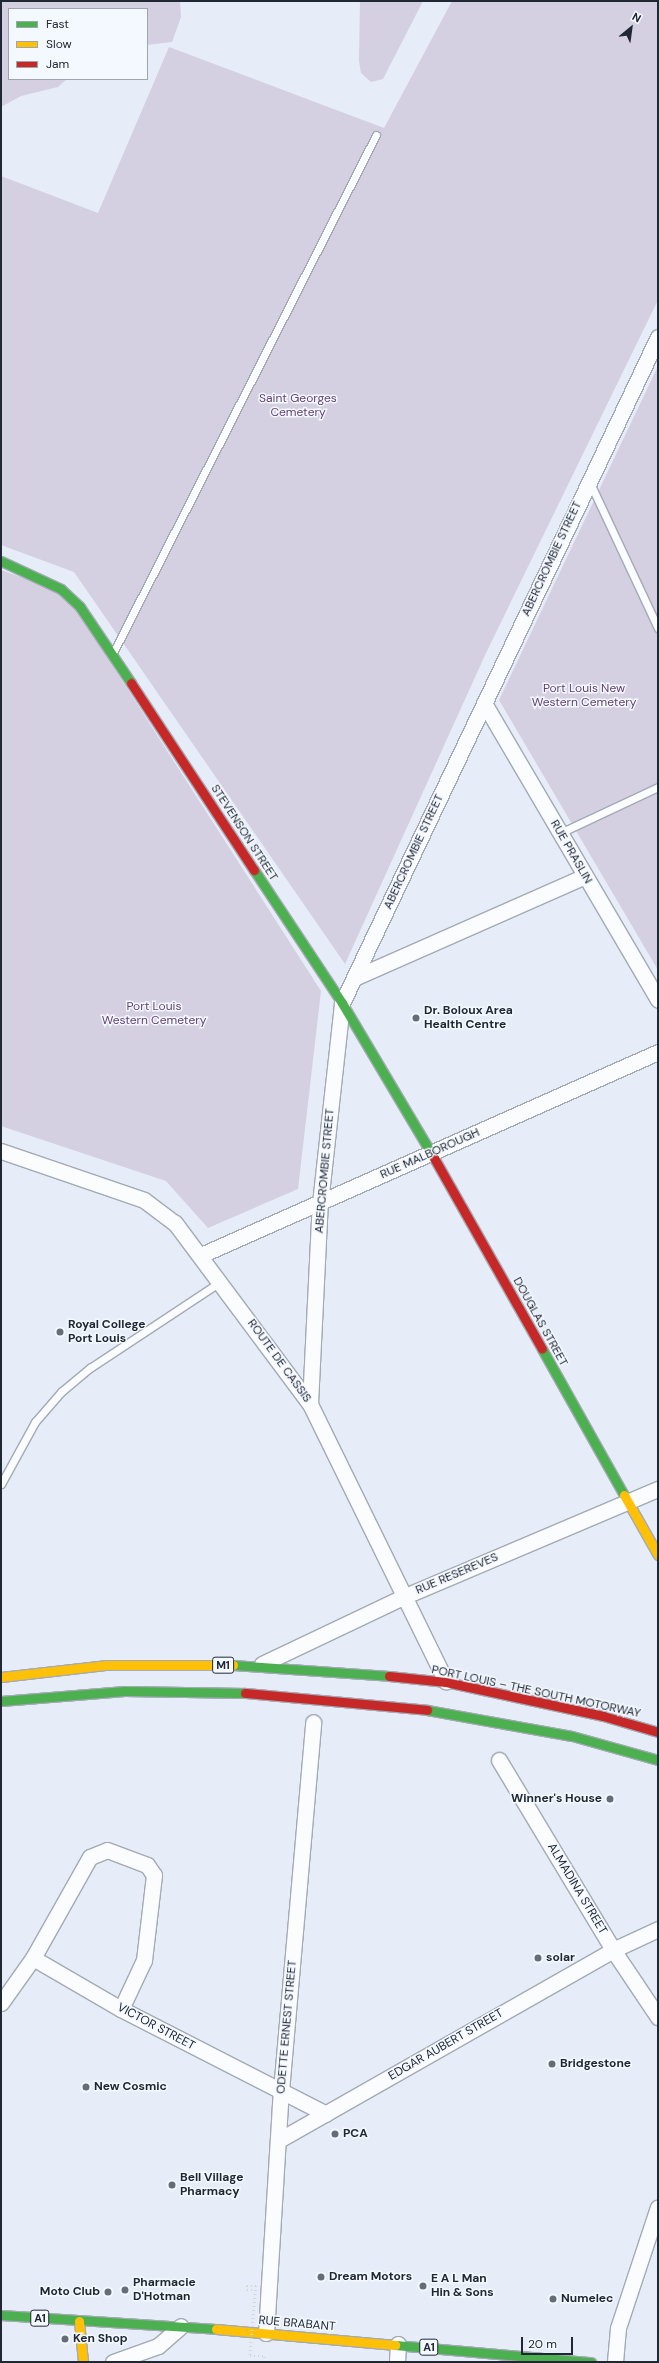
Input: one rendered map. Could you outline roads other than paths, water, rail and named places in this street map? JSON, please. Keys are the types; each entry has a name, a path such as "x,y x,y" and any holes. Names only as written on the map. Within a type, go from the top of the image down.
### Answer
{"main road":[{"name":"STEVENSON STREET","path":"1,562 31,573 61,589 80,607 342,1003 431,1154"},
{"name":"DOUGLAS STREET","path":"431,1154 658,1555"},
{"name":"PORT LOUIS – THE SOUTH MOTORWAY","path":"1,1677 107,1665 259,1665 446,1682 603,1716 658,1732"},
{"name":"M1","path":"1,1701 125,1691 225,1692 405,1706 572,1736 658,1760"},
{"path":"603,1716 658,1726"},
{"name":"RUE BRABANT","path":"1,2315 79,2321 181,2326 591,2362"},
{"path":"79,2321 83,2362"}],"street":[{"name":"ABERCROMBIE STREET","path":"310,1404 320,1203 342,1003 356,977 658,337"},
{"name":"RUE PRASLIN","path":"484,703 658,1000"},
{"path":"356,977 585,876"},
{"name":"RUE MALBOROUGH","path":"202,1256 658,1052"},
{"name":"ROUTE DE CASSIS","path":"1,1151 144,1200 175,1223 202,1256 310,1404 403,1597 446,1682"},
{"name":"RUE RESEREVES","path":"259,1665 403,1597 658,1489"},
{"name":"ODETTE ERNEST STREET","path":"266,2333 281,2091 313,1722"},
{"name":"ALMADINA STREET","path":"499,1760 613,1950 657,2014"},
{"path":"1,2003 33,1958 90,1857 107,1850 147,1865 154,1875 144,1960 121,2009"},
{"name":"EDGAR AUBERT STREET","path":"278,2140 613,1950 658,1929"},
{"name":"VICTOR STREET","path":"33,1958 121,2009 326,2114"},
{"path":"615,2362 618,2328 658,2207"},
{"path":"112,2362 158,2346 181,2326"},
{"path":"397,2362 398,2344"}],"lane":[{"path":"112,654 376,135"},
{"path":"589,481 658,628"},
{"path":"560,833 658,788"},
{"path":"1,1484 35,1422 61,1392 90,1368 220,1282"}],"place":[{"name":"Dr. Boloux Area Health Centre","path":"416,1018"},
{"name":"Royal College Port Louis","path":"60,1332"},
{"name":"Winner's House","path":"610,1799"},
{"name":"solar","path":"538,1958"},
{"name":"Bridgestone","path":"552,2064"},
{"name":"New Cosmic","path":"86,2087"},
{"name":"PCA","path":"335,2134"},
{"name":"Bell Village Pharmacy","path":"172,2185"},
{"name":"Dream Motors","path":"321,2277"},
{"name":"E A L Man Hin & Sons","path":"423,2286"},
{"name":"Pharmacie D'Hotman","path":"125,2290"},
{"name":"Moto Club","path":"108,2292"},
{"name":"Numelec","path":"553,2299"},
{"name":"Ken Shop","path":"65,2339"}],"park label":[{"name":"Saint Georges Cemetery","path":"298,406"},
{"name":"Port Louis New Western Cemetery","path":"584,696"},
{"name":"Port Louis Western Cemetery","path":"154,1014"}]}
